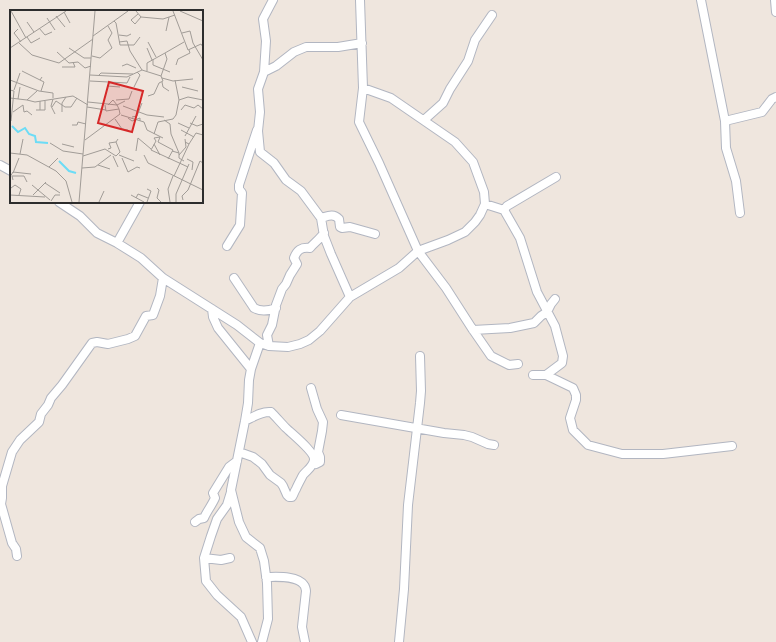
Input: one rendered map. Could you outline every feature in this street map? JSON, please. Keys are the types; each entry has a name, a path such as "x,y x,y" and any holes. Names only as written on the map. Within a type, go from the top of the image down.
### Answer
{"street":[{"path":"273,0 263,19 266,41 264,72 258,89 260,112 258,131 260,152 274,163 286,180 301,191 321,218 331,254 350,297"},
{"path":"360,0 362,88 358,122 379,163 418,251 446,288 491,356 509,365 518,364"},
{"path":"701,0 725,121 726,148 736,181 740,212"},
{"path":"775,0 776,12"},
{"path":"424,120 443,103 468,61 475,40 492,15"},
{"path":"264,72 276,66 294,52 306,48 338,47 362,43"},
{"path":"60,203 80,216 97,233 141,258 163,278 237,325 260,343 269,346 288,347 300,344 309,340 320,331 350,297 399,268 418,251 465,232 475,222 485,204 484,192 473,162 455,142 391,98 362,88"},
{"path":"725,121 762,112 772,99 776,97"},
{"path":"227,246 240,225 242,193 239,189 239,185 259,124"},
{"path":"0,165 10,170"},
{"path":"504,210 507,206 556,177"},
{"path":"117,243 139,203"},
{"path":"485,204 504,210 520,238 537,292 555,326 563,356 562,363 546,375"},
{"path":"321,218 334,215 338,219 340,227 342,228 350,227 375,234"},
{"path":"269,346 267,335 272,325 282,290 297,264 294,258 296,252 304,248 310,248 322,237 324,233"},
{"path":"17,556 1,504 2,486 12,452 20,440 39,422 41,414 51,398 92,343 97,342 108,344 128,339 134,336 146,316 153,315 160,296 163,278"},
{"path":"234,278 254,308 259,311 263,311 276,308"},
{"path":"473,330 510,328 534,324 541,316 548,312 551,304 556,300"},
{"path":"212,309 213,317 218,328 251,369"},
{"path":"252,642 241,617 216,596 206,581 204,558 217,519 227,505 231,490 248,403 251,369 260,343"},
{"path":"399,642 404,589 408,506 420,409 420,356"},
{"path":"533,375 546,375 573,388 576,395 576,400 570,418 573,430 588,445 622,454 656,454 732,446"},
{"path":"311,388 317,410 323,422 318,452 320,462 316,464 314,461"},
{"path":"239,452 253,457 262,464 270,475 281,483 289,497 294,495 295,490 304,474 311,468 314,461 311,452 271,412 268,411 245,421"},
{"path":"341,414 444,433 464,435 488,444 494,444"},
{"path":"195,522 198,519 204,518 215,498 213,493 229,467 237,461"},
{"path":"231,490 238,522 246,537 260,548 264,561 268,619 262,642"},
{"path":"204,558 221,560 230,558"},
{"path":"266,577 291,578 300,581 304,585 306,591 302,628 305,642"}]}
